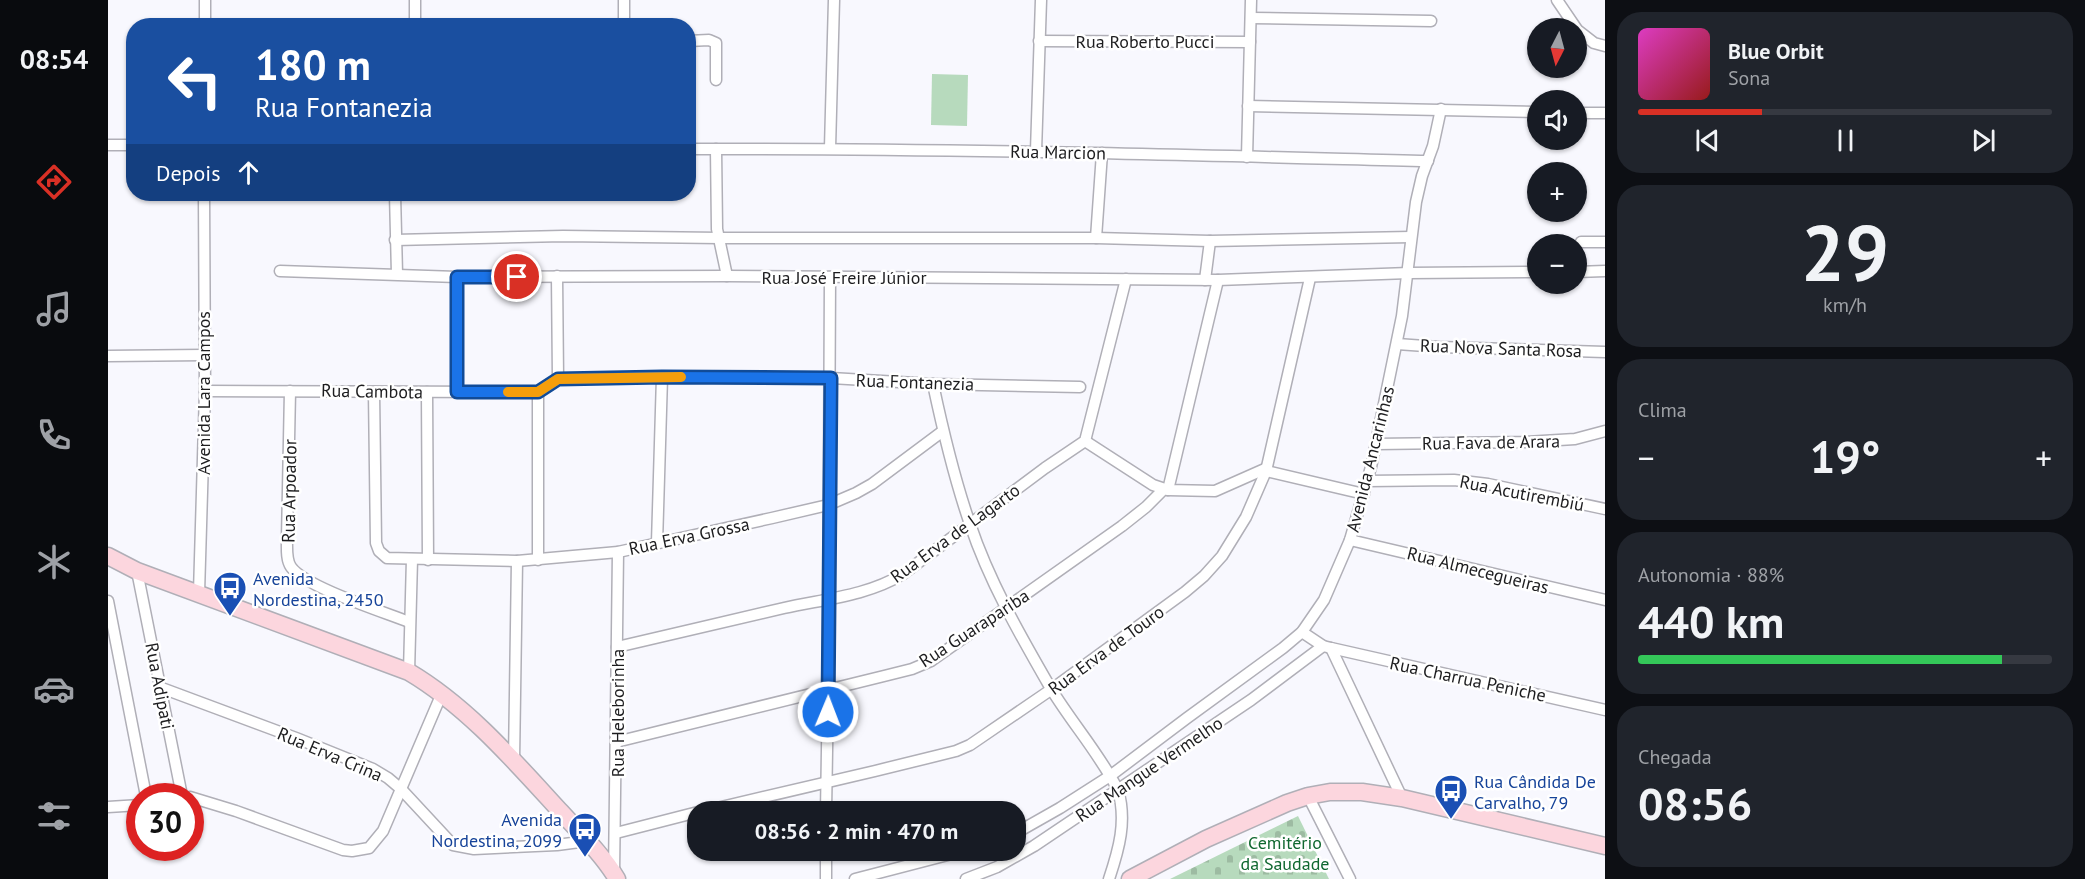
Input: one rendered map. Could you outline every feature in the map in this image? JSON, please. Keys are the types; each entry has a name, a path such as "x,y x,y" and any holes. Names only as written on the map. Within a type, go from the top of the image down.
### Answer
{"main road":[{"path":"108,556 137,571 409,672 442,693 514,761 587,841 616,877"},
{"path":"1130,879 1206,839 1308,796 1345,791 1402,798 1605,846"}],"street":[{"path":"205,0 205,18"},
{"path":"415,0 415,18"},
{"path":"624,0 624,18"},
{"path":"830,148 834,0"},
{"path":"1036,151 1041,0"},
{"path":"1247,157 1251,0"},
{"path":"1557,0 1569,18"},
{"path":"1251,18 1431,21"},
{"path":"1587,38 1594,43 1605,45"},
{"path":"696,41 710,40 716,43 716,80"},
{"name":"Rua Roberto Pucci","path":"1039,41 1250,42"},
{"path":"1248,106 1527,112"},
{"name":"Avenida Ancarinhas","path":"1026,827 1110,776 1284,648 1302,632 1331,587 1350,540 1377,444 1409,273 1411,237 1418,188 1433,147 1441,109"},
{"path":"1587,113 1605,113"},
{"path":"108,145 126,145"},
{"name":"Rua Marcion","path":"696,149 1036,151 1428,161"},
{"path":"716,149 717,229 727,276"},
{"path":"1096,238 1102,153"},
{"name":"Avenida Lara Campos","path":"199,593 205,391 204,201"},
{"path":"395,201 397,274"},
{"path":"395,240 562,236 1096,238 1210,241 1411,237"},
{"path":"1205,280 1210,241"},
{"path":"1587,242 1605,242"},
{"name":"Rua José Freire Júnior","path":"280,271 457,277 727,276 1205,280 1409,273 1527,272"},
{"path":"1587,272 1605,271"},
{"path":"538,560 538,392 558,379 557,276"},
{"path":"457,277 457,392"},
{"path":"826,801 830,277"},
{"name":"Rua Erva de Touro","path":"746,801 944,754 970,745 1052,689 1204,576 1235,537 1267,469 1310,278"},
{"path":"1126,279 1085,441 1153,485 1166,490 1215,491 1267,469 1364,494"},
{"path":"1166,490 1218,280"},
{"name":"Rua Nova Santa Rosa","path":"1397,344 1605,352"},
{"path":"108,356 204,355"},
{"path":"657,543 662,377"},
{"name":"Rua Fontanezia","path":"558,379 831,378 933,384 1080,387"},
{"path":"933,384 943,431 970,525 1006,607 1052,689 1118,790 1122,804 1122,830 1109,879"},
{"name":"Rua Cambota","path":"205,391 538,392"},
{"name":"Rua Arpoador","path":"290,391 288,562 306,580 410,622"},
{"name":"Rua Erva Grossa","path":"374,392 376,543 379,551 387,558 517,561 618,552 828,505 843,500 872,484 943,431"},
{"path":"427,392 428,560"},
{"name":"Rua Fava de Arara","path":"1377,444 1497,444 1556,441 1588,437 1605,431"},
{"name":"Rua Erva de Lagarto","path":"617,647 829,598 856,594 890,582 1085,441"},
{"name":"Rua Acutirembiú","path":"1367,481 1454,480 1488,483 1605,509"},
{"name":"Rua Guarapariba","path":"616,742 912,669 931,661 1122,526 1166,490"},
{"name":"Rua Almecegueiras","path":"1350,540 1605,600"},
{"name":"Rua Heleborinha","path":"616,877 618,552"},
{"path":"409,672 412,559"},
{"path":"514,761 517,561"},
{"name":"Rua Adipati","path":"137,571 177,783"},
{"path":"108,601 143,783"},
{"path":"1302,632 1327,647 1402,798"},
{"name":"Rua Charrua Peniche","path":"1327,647 1605,710"},
{"name":"Rua Mangue Vermelho","path":"966,879 997,867 1034,846 1327,647"},
{"name":"Rua Erva Crina","path":"159,687 373,769 401,789 445,838 461,848 557,845 587,841"},
{"path":"401,789 442,693"},
{"path":"1187,718 1198,736"},
{"name":"Rua Adipati","path":"204,801 343,850 364,850 378,839 401,789"},
{"path":"1308,796 1350,879"},
{"path":"108,807 126,806"},
{"name":"Rua Erva de Touro","path":"616,833 687,815"},
{"path":"826,861 826,879"},
{"path":"855,879 925,861"}],"green space":[{"path":"932,74 968,75 967,126 931,125"},
{"name":"Cemitério da Saudade","path":"1298,816 1329,879 1170,879"}],"slow traffic":[{"path":"508,392 538,392 558,379 681,377"}],"place":[{"name":"Avenida Nordestina, 2450","path":"230,617"},
{"name":"Rua Cândida De Carvalho, 79","path":"1451,820"},
{"name":"Avenida Nordestina, 2099","path":"585,858"}],"route":[{"path":"517,277 457,277 457,392 538,392 558,379 831,378 828,505 828,712"}]}
